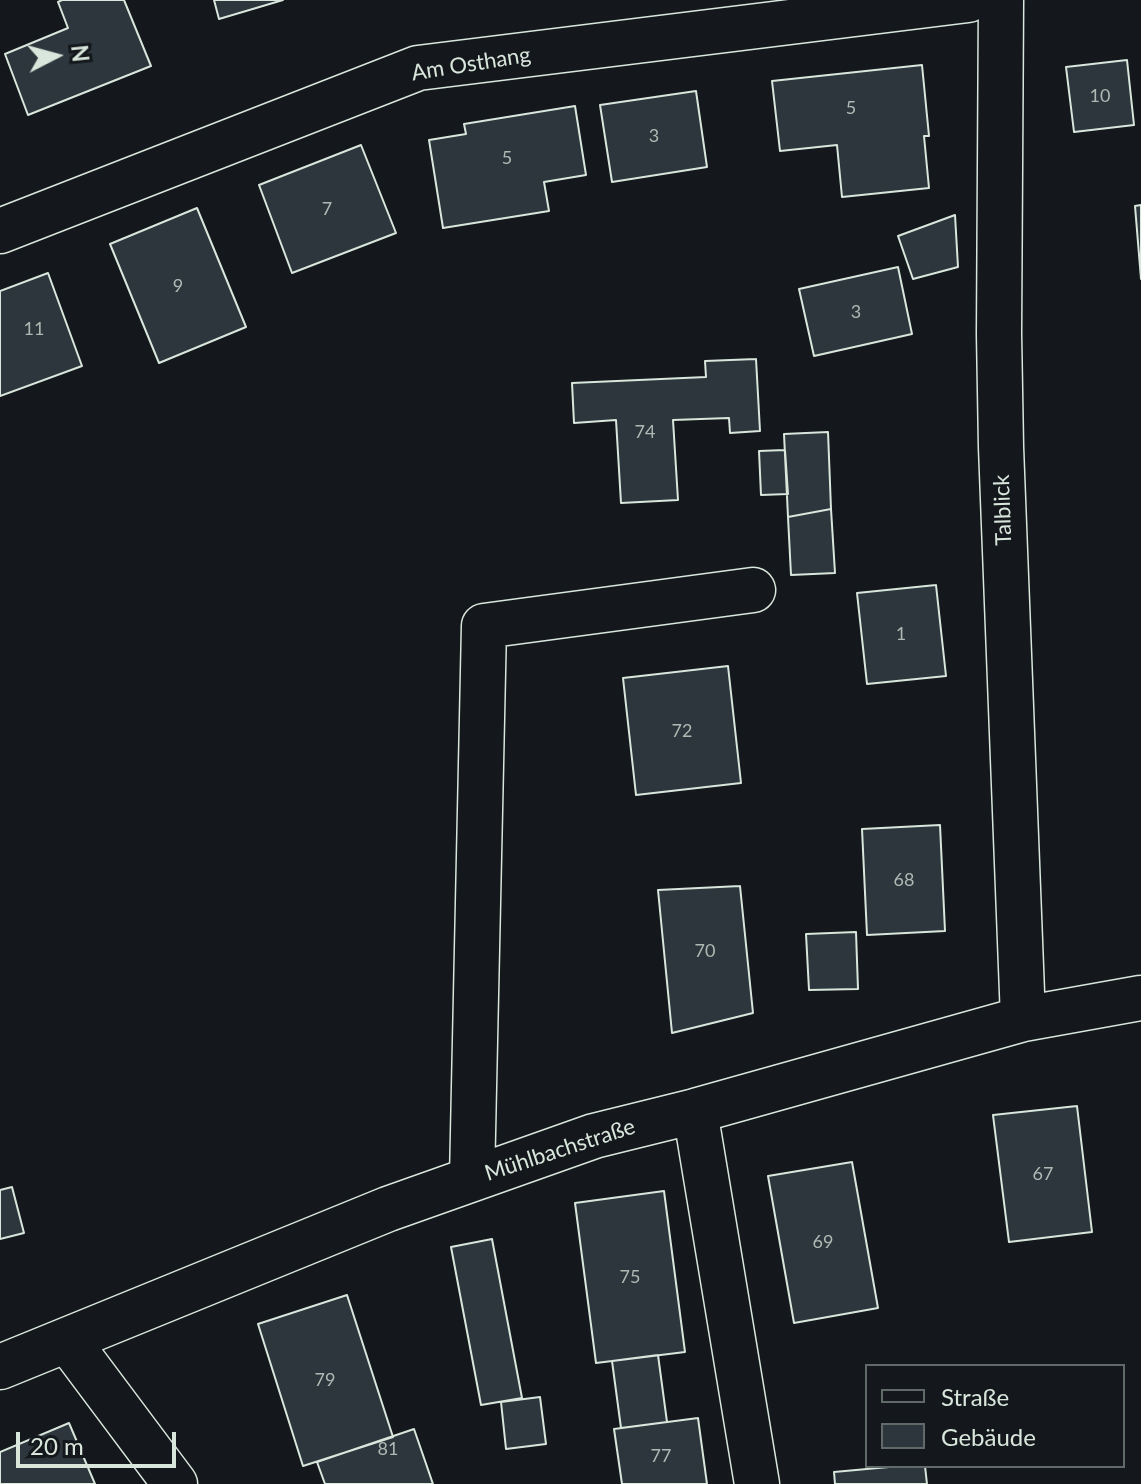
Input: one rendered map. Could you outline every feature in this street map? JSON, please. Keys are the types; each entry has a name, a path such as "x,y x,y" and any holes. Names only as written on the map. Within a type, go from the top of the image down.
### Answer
{"street":[{"name":"Am Osthang","path":"0,231 418,68 968,0"},
{"name":"Talblick","path":"1001,0 1001,447 1023,1019"},
{"path":"472,1179 484,626 753,590"},
{"name":"Mühlbachstraße","path":"0,1367 388,1209 594,1136 695,1111 1023,1019 1141,998"},
{"path":"695,1111 757,1484"},
{"path":"68,1341 175,1484"}],"building":[{"path":"124,0 151,66 28,115 5,54 68,28 58,2"},
{"path":"214,0 283,0 219,19"},
{"path":"1127,60 1134,125 1074,132 1066,67"},
{"path":"922,65 929,136 924,136 929,188 842,197 837,145 780,151 772,81"},
{"path":"696,91 707,167 612,182 600,105"},
{"path":"575,106 586,175 544,182 549,211 443,228 429,140 466,134 464,124"},
{"path":"361,145 396,233 292,273 259,185"},
{"path":"1141,205 1141,279 1135,206"},
{"path":"197,208 246,327 159,363 110,244"},
{"path":"955,215 958,267 913,279 898,236"},
{"path":"898,267 912,334 814,356 799,289"},
{"path":"48,273 82,366 0,396 0,291"},
{"path":"756,359 760,431 730,433 729,418 673,420 678,500 621,503 616,420 574,423 572,383 706,377 705,361"},
{"path":"828,432 831,509 788,517 784,434"},
{"path":"785,450 788,494 761,495 759,451"},
{"path":"831,509 835,573 791,575 788,517"},
{"path":"936,585 946,676 867,684 857,593"},
{"path":"728,666 741,783 636,795 623,678"},
{"path":"940,825 945,931 867,935 862,829"},
{"path":"740,886 753,1013 672,1033 658,890"},
{"path":"856,932 858,989 809,990 806,934"},
{"path":"1077,1106 1092,1232 1009,1242 993,1115"},
{"path":"852,1162 878,1308 794,1323 768,1176"},
{"path":"12,1187 24,1233 0,1239 0,1190"},
{"path":"664,1191 685,1352 596,1363 575,1203"},
{"path":"492,1239 522,1398 481,1405 451,1247"},
{"path":"347,1295 393,1437 303,1466 258,1324"},
{"path":"658,1355 667,1422 621,1428 612,1361"},
{"path":"540,1397 546,1444 506,1449 501,1402"},
{"path":"698,1418 707,1484 622,1484 614,1429"},
{"path":"69,1423 95,1484 0,1484 0,1452"},
{"path":"414,1429 433,1484 325,1484 317,1462"},
{"path":"925,1468 927,1484 835,1484 834,1472"}]}
